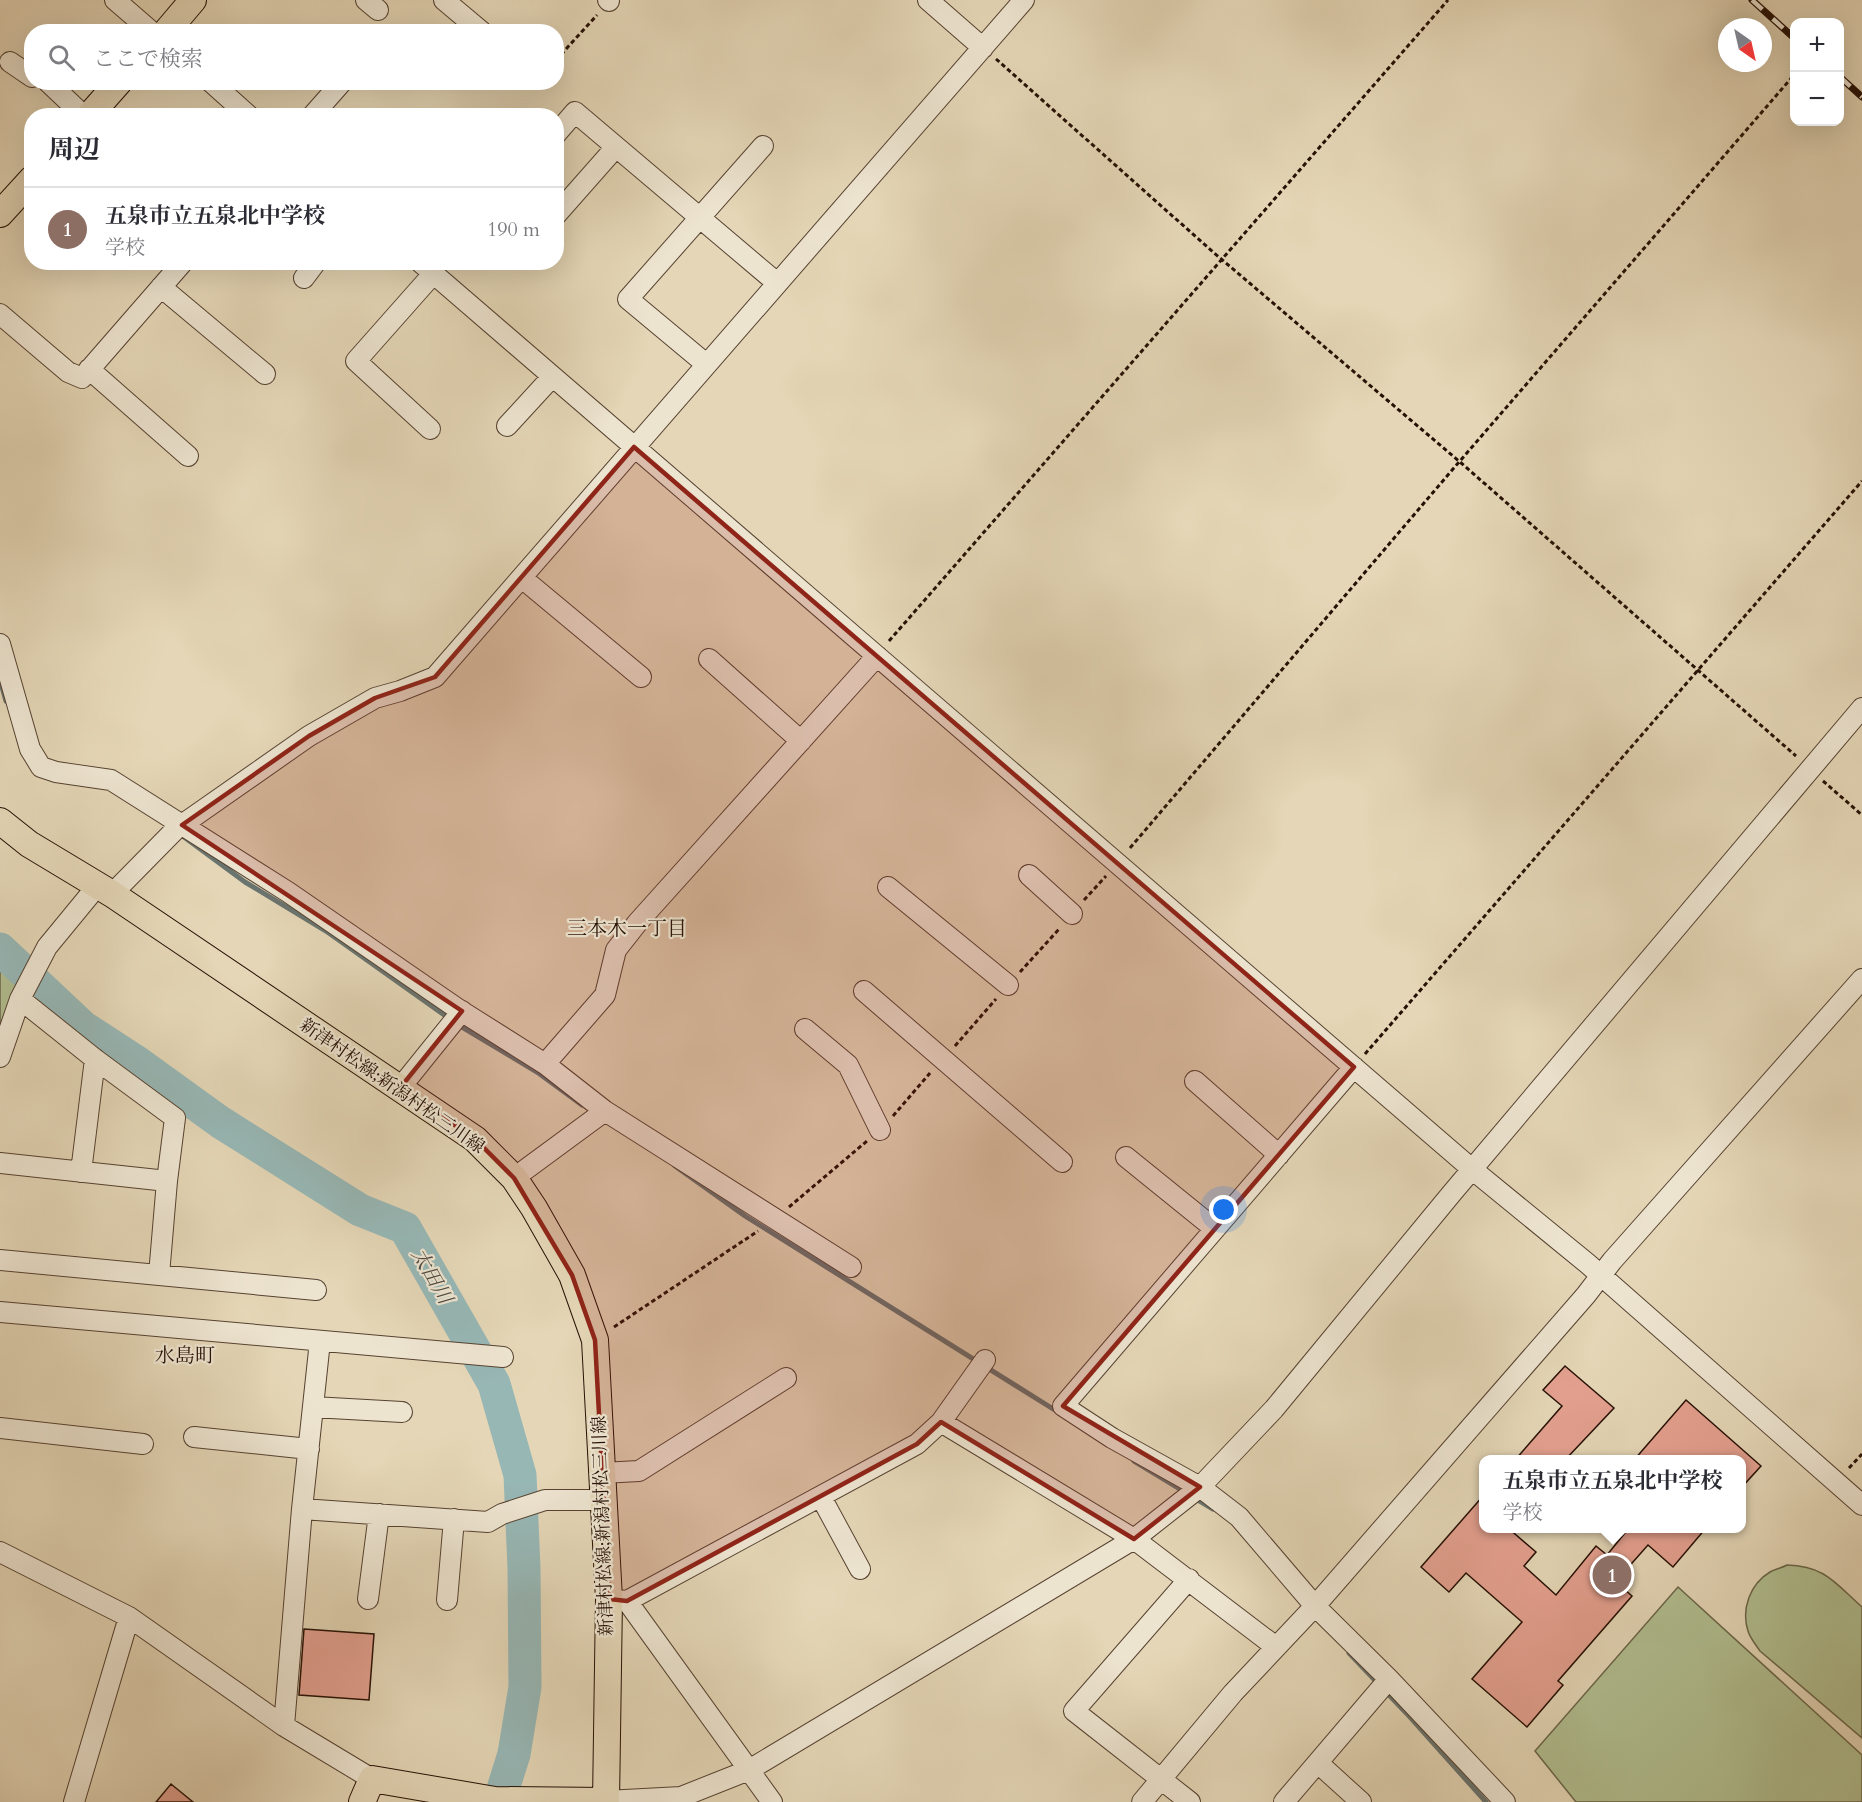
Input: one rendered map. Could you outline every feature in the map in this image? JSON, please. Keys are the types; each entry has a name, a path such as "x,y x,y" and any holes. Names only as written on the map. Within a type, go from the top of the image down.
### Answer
{"main road":[{"path":"173,24 193,0"},
{"path":"96,108 112,90"},
{"path":"0,214 24,188"},
{"name":"新津村松線;新潟村松三川線","path":"0,821 29,844 105,890 475,1139 514,1178 534,1208 572,1275 595,1340 603,1500 618,1600 606,1801"},
{"path":"367,1790 495,1800 606,1801"}],"street":[{"path":"115,0 143,24"},
{"path":"444,0 472,24"},
{"path":"928,0 983,48"},
{"path":"1,1054 20,999 47,947 105,890 182,825 309,736 375,698 435,677 1024,0"},
{"path":"10,62 24,72"},
{"path":"56,90 76,108"},
{"path":"220,90 240,108"},
{"path":"319,108 335,90"},
{"path":"564,125 575,112 777,283"},
{"path":"706,364 628,299 763,146"},
{"path":"564,206 616,147"},
{"path":"0,314 68,372 82,378 176,270"},
{"path":"304,278 310,270"},
{"path":"424,270 356,361 430,429"},
{"path":"428,270 1473,1170 1588,1264 1862,1505"},
{"path":"161,287 265,374"},
{"path":"89,369 188,456"},
{"path":"507,426 552,377"},
{"path":"522,578 641,676"},
{"path":"0,644 30,749 41,766 56,772 111,780 288,892 462,1011 545,1064 605,1111 851,1267"},
{"path":"545,1064 605,995 616,950 630,932 876,656"},
{"path":"709,659 801,741"},
{"path":"606,1801 681,1797 749,1770 1134,1539 1200,1487 1274,1409 1862,708"},
{"path":"1029,875 1072,914"},
{"path":"888,887 1008,985"},
{"path":"1142,1802 1163,1780 1233,1693 1315,1606 1600,1276 1862,979"},
{"path":"864,991 1062,1162"},
{"path":"20,999 95,1059 175,1118 159,1275"},
{"path":"400,1088 462,1011"},
{"path":"805,1029 848,1065 880,1130"},
{"path":"81,1172 95,1059"},
{"path":"1354,1067 1063,1406 1200,1487 1239,1516 1315,1606 1389,1679 1505,1802"},
{"path":"1195,1081 1279,1155"},
{"path":"514,1178 605,1111"},
{"path":"1126,1157 1215,1229"},
{"path":"0,1163 167,1181"},
{"path":"0,1260 316,1290"},
{"path":"0,1312 503,1357"},
{"path":"284,1726 320,1341"},
{"path":"772,1802 618,1600 821,1497 917,1444 941,1422 985,1360"},
{"path":"602,1473 639,1471 786,1378"},
{"path":"313,1407 402,1412"},
{"path":"941,1422 1134,1539 1276,1647"},
{"path":"0,1428 143,1444"},
{"path":"194,1437 309,1449"},
{"path":"821,1497 860,1569"},
{"path":"303,1509 488,1521 545,1500 603,1500"},
{"path":"368,1599 378,1514"},
{"path":"447,1600 454,1519"},
{"path":"0,1552 129,1617 284,1726 367,1790"},
{"path":"1189,1579 1074,1711 1191,1802"},
{"path":"74,1802 129,1617"},
{"path":"1284,1802 1389,1679"},
{"path":"1318,1763 1361,1802"}],"path":[{"path":"876,656 1448,0"},
{"path":"564,51 609,1"},
{"path":"983,48 1699,670 1862,815"},
{"path":"1117,863 1790,80"},
{"path":"1354,1067 1862,481"},
{"path":"595,1340 759,1231"}],"highlighted area":[{"path":"634,447 1354,1067 1063,1406 1200,1487 1134,1539 941,1422 917,1444 627,1601 609,1599 595,1340 572,1275 514,1178 475,1139 400,1088 462,1011 182,825 309,736 375,698 435,677"}],"green space":[{"path":"0,950 29,983 0,1053"},
{"path":"1787,1565 1811,1569 1829,1577 1862,1607 1862,1738 1760,1651 1749,1634 1746,1614 1752,1590 1770,1572"},
{"path":"1678,1587 1862,1755 1862,1802 1576,1802 1535,1751"}],"building":[{"path":"1565,1366 1614,1408 1570,1455 1519,1455 1562,1406 1543,1390"},
{"path":"1686,1400 1761,1466 1746,1482 1746,1455 1638,1455"},
{"path":"1479,1501 1479,1533 1514,1533 1536,1552 1524,1566 1556,1595 1596,1546 1607,1555 1625,1533 1702,1533 1673,1567 1648,1545 1625,1571 1627,1573 1620,1583 1616,1582 1632,1596 1558,1681 1563,1685 1527,1727 1472,1679 1522,1622 1466,1573 1449,1592 1421,1567"},
{"path":"304,1629 374,1634 369,1700 299,1695"},
{"path":"171,1784 193,1802 156,1802"}],"waterway":[{"path":"0,680 6,701"},
{"path":"184,837 245,882 326,931 457,1024 537,1072 582,1105"},
{"name":"太田川","path":"0,949 83,1027 137,1062 220,1122 360,1210 405,1228 494,1384 520,1475 524,1568 525,1687 514,1754 499,1802"},
{"path":"675,1166 745,1216 1058,1412"},
{"path":"1134,1461 1185,1492"},
{"path":"1193,1497 1213,1509"},
{"path":"1349,1653 1486,1802"}],"railway":[{"path":"1752,0 1790,34"},
{"path":"1844,81 1862,97"}],"place":[{"name":"五泉市立五泉北中学校","path":"1612,1575"}],"district":[{"name":"三本木一丁目","path":"627,928"},
{"name":"水島町","path":"185,1355"}]}
